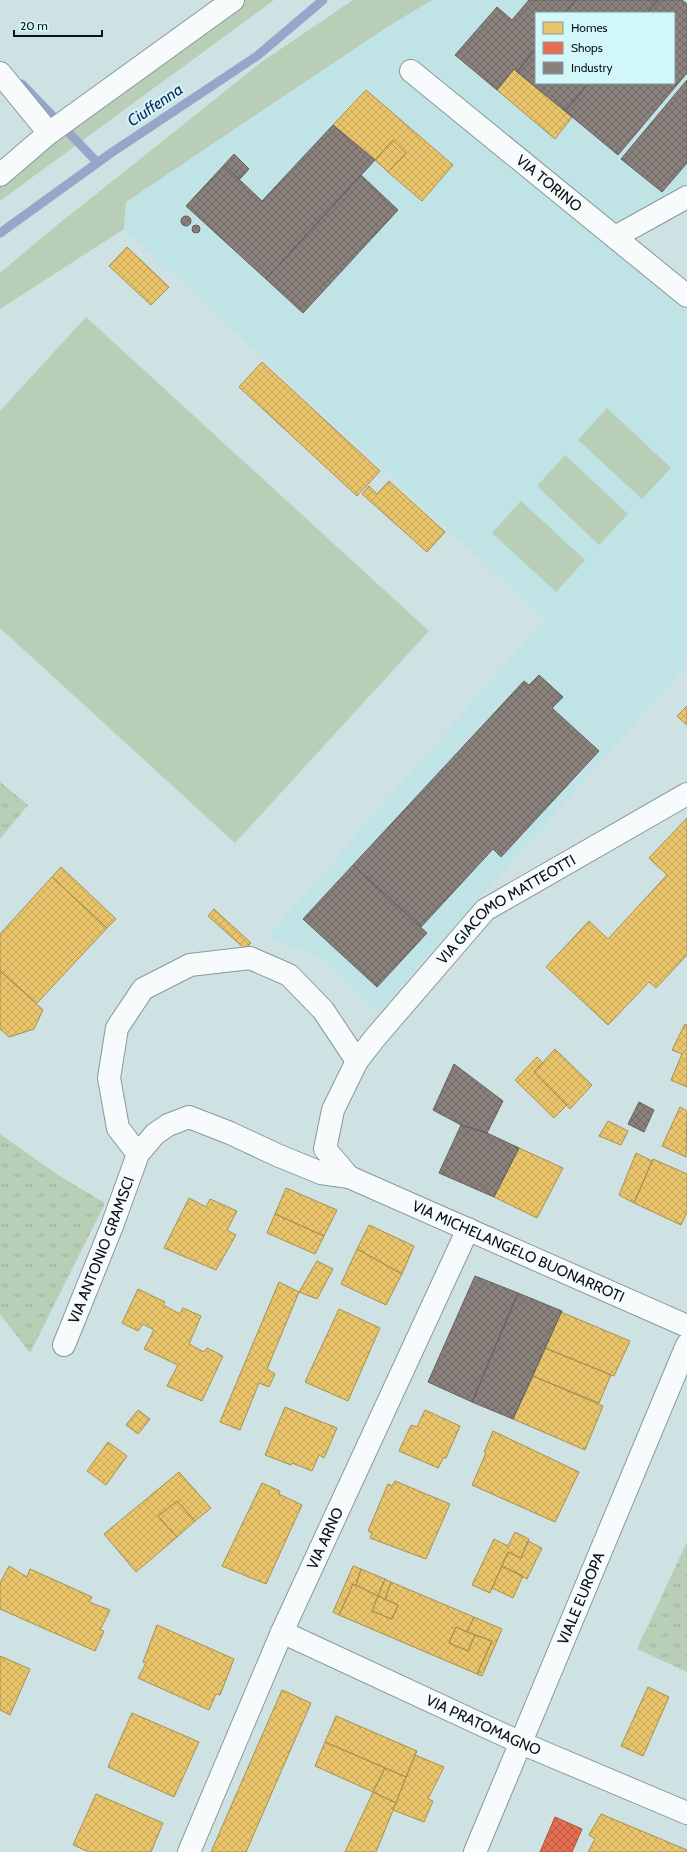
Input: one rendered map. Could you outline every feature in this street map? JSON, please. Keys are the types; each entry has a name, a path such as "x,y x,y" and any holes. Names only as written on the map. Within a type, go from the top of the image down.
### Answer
{"street":[{"path":"0,175 49,134 233,0"},
{"name":"VIA TORINO","path":"411,71 687,296"},
{"path":"0,72 49,134"},
{"path":"615,237 687,197"},
{"name":"VIA GIACOMO MATTEOTTI","path":"349,1177 325,1149 333,1110 357,1062 379,1034 485,910 687,794"},
{"path":"349,1177 321,1173 277,1155 230,1132 189,1117 168,1125 155,1134 138,1154 118,1128 109,1078 117,1028 143,989 190,965 250,958 289,975 323,1010 357,1062"},
{"name":"VIA ANTONIO GRAMSCI","path":"64,1345 112,1226 138,1154"},
{"name":"VIA MICHELANGELO BUONARROTI","path":"349,1177 687,1326"},
{"name":"VIA ARNO","path":"189,1852 282,1632 468,1229"},
{"name":"VIALE EUROPA","path":"475,1852 687,1345"},
{"name":"VIA PRATOMAGNO","path":"282,1632 521,1743 687,1813"}],"shaded area":[{"path":"432,0 687,0 687,211 621,247 687,304 687,665 378,1012 317,955 267,937 545,619 124,229 126,202 387,27"}],"green space":[{"path":"243,0 274,0 0,201 0,184 82,118"},
{"path":"353,0 432,0 387,27 126,202 124,229 0,309 0,273 56,226 263,61"},
{"path":"86,317 429,631 235,843 0,628 0,411"},
{"path":"607,408 671,468 642,499 578,440"},
{"path":"565,455 628,514 599,545 537,486"},
{"path":"521,501 585,560 556,592 492,533"},
{"path":"0,782 28,805 0,839"},
{"path":"0,1134 58,1175 105,1203 30,1353 0,1314"},
{"path":"687,1542 687,1672 637,1649"}],"building: Homes":[{"path":"514,69 572,117 555,139 497,90"},
{"path":"366,90 453,165 422,201 388,172 406,153 393,140 375,160 333,125"},
{"path":"393,140 406,153 388,172 375,160"},
{"path":"127,247 169,287 151,305 109,266"},
{"path":"262,362 380,471 357,496 239,387"},
{"path":"389,481 445,532 427,552 362,494 369,486 377,494"},
{"path":"687,706 687,725 677,716"},
{"path":"687,818 687,955 656,988 649,982 608,1025 546,967 589,921 608,939 667,875 649,858"},
{"path":"61,867 116,919 107,928 52,877"},
{"path":"52,877 107,928 37,1003 0,971 0,934"},
{"path":"214,909 251,943 245,949 208,916"},
{"path":"0,971 43,1010 34,1029 9,1037 0,1029"},
{"path":"685,1024 687,1025 687,1087 671,1080 682,1054 672,1050"},
{"path":"555,1049 592,1085 570,1109 534,1072"},
{"path":"537,1057 543,1063 534,1072 567,1105 554,1118 515,1080"},
{"path":"680,1107 687,1111 686,1157 662,1146"},
{"path":"608,1121 628,1131 621,1145 599,1136"},
{"path":"519,1148 563,1168 537,1218 494,1197"},
{"path":"636,1153 652,1161 634,1203 619,1195"},
{"path":"653,1159 687,1174 687,1212 681,1225 634,1203"},
{"path":"286,1188 337,1210 324,1236 275,1214"},
{"path":"189,1198 206,1207 210,1199 237,1211 227,1230 236,1235 216,1270 164,1248"},
{"path":"275,1214 324,1236 315,1254 267,1233"},
{"path":"369,1225 414,1246 402,1274 357,1249"},
{"path":"357,1249 402,1274 386,1305 341,1284"},
{"path":"317,1261 333,1269 317,1299 299,1292"},
{"path":"279,1282 299,1292 267,1369 275,1374 269,1387 259,1383 240,1430 220,1422"},
{"path":"138,1289 165,1302 163,1305 180,1314 183,1308 201,1316 189,1344 204,1352 207,1348 223,1356 202,1401 167,1386 178,1365 144,1349 154,1330 143,1324 138,1331 122,1323"},
{"path":"339,1309 380,1328 348,1401 305,1382"},
{"path":"561,1312 630,1341 614,1376 545,1348"},
{"path":"545,1348 611,1375 599,1403 533,1376"},
{"path":"533,1376 603,1406 585,1450 513,1419"},
{"path":"285,1407 337,1428 324,1458 319,1455 312,1471 265,1455"},
{"path":"138,1410 150,1419 138,1434 126,1425"},
{"path":"425,1410 460,1426 446,1458 444,1457 438,1468 399,1451 411,1425 417,1427"},
{"path":"493,1431 579,1472 555,1522 472,1485 486,1453 484,1452"},
{"path":"108,1442 127,1456 106,1485 87,1471"},
{"path":"179,1472 211,1508 195,1521 177,1501 158,1516 177,1537 136,1572 104,1534"},
{"path":"395,1481 450,1504 426,1559 370,1538 372,1533 368,1531 388,1484 392,1486"},
{"path":"262,1483 280,1491 279,1494 302,1505 266,1584 222,1566"},
{"path":"177,1501 195,1521 177,1537 158,1516"},
{"path":"515,1532 529,1539 521,1558 508,1552 490,1593 472,1585 494,1539 508,1546"},
{"path":"528,1541 542,1548 527,1579 502,1566 508,1552 521,1558"},
{"path":"9,1566 27,1577 30,1569 92,1597 89,1602 110,1610 100,1630 104,1631 95,1651 0,1609 0,1583"},
{"path":"353,1566 361,1569 356,1585 353,1584 339,1615 333,1612"},
{"path":"502,1566 523,1576 513,1598 492,1588"},
{"path":"361,1569 385,1579 378,1596 356,1585"},
{"path":"385,1579 391,1582 385,1599 378,1596"},
{"path":"391,1582 474,1617 467,1632 456,1627 449,1643 468,1651 475,1635 492,1641 477,1674 339,1615 353,1584 378,1596 372,1611 392,1619 398,1605 385,1599"},
{"path":"378,1596 398,1605 392,1619 372,1611"},
{"path":"474,1617 502,1629 482,1676 477,1674 492,1641 467,1632"},
{"path":"157,1625 234,1659 220,1695 216,1694 209,1710 138,1678 146,1663 143,1662"},
{"path":"456,1627 475,1635 468,1651 449,1643"},
{"path":"0,1656 30,1669 10,1715 0,1710"},
{"path":"648,1687 669,1697 643,1756 621,1746"},
{"path":"282,1690 311,1703 246,1852 211,1852"},
{"path":"132,1713 199,1742 174,1797 108,1767"},
{"path":"336,1716 417,1751 406,1777 325,1742"},
{"path":"325,1742 385,1768 373,1792 315,1766"},
{"path":"415,1755 444,1767 428,1799 433,1801 424,1822 393,1810"},
{"path":"385,1768 406,1777 396,1803 373,1792"},
{"path":"373,1792 396,1803 376,1852 345,1852"},
{"path":"96,1794 163,1823 151,1852 89,1852 73,1845"},
{"path":"601,1814 687,1850 687,1852 588,1852 595,1839 589,1835"}],"building: Shops":[{"path":"555,1817 582,1829 572,1852 540,1852"}],"building: Industry":[{"path":"529,0 576,0 566,12 535,12 535,49 517,72 514,69 497,90 455,55 497,7 512,20"},
{"path":"576,0 658,0 648,12 566,12"},
{"path":"658,0 682,0 687,4 687,73 618,155 565,111 588,84 675,84 675,12 648,12"},
{"path":"535,49 535,84 588,84 565,111 517,72"},
{"path":"687,80 687,163 662,192 621,159"},
{"path":"333,125 375,160 266,279 186,206 224,165 262,201"},
{"path":"234,154 249,169 239,180 224,165"},
{"path":"361,175 398,210 303,313 266,279"},
{"path":"184,216 188,216 190,217 190,225 184,226 181,223 181,219"},
{"path":"194,225 198,225 200,229 198,233 194,233 192,231 192,227"},
{"path":"539,675 563,697 552,708 599,751 501,857 493,849 421,927 353,865 524,681 529,685"},
{"path":"353,865 427,933 377,987 303,919"},
{"path":"454,1064 503,1101 487,1133 461,1125 433,1110"},
{"path":"639,1102 654,1110 644,1132 628,1124"},
{"path":"461,1125 487,1133 519,1148 494,1197 439,1173"},
{"path":"475,1276 518,1293 472,1402 428,1382"},
{"path":"518,1293 562,1311 513,1419 472,1402"}],"waterway":[{"name":"Ciuffenna","path":"0,233 111,153 257,56 323,0"},
{"path":"22,84 97,162"}]}
